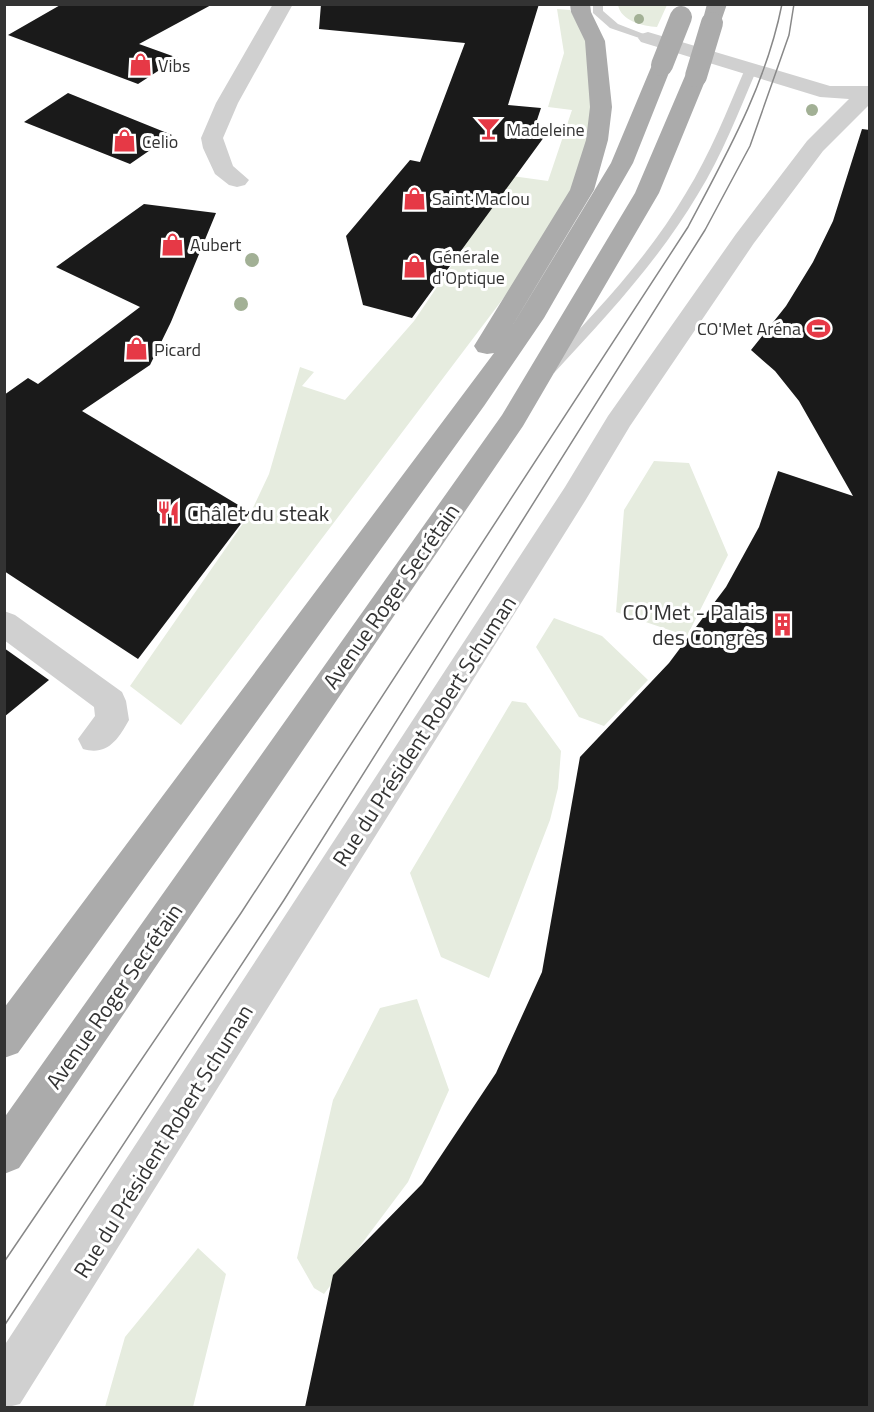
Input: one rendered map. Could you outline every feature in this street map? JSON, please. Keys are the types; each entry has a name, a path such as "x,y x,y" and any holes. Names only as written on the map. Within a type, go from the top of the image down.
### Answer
{"main road":[{"path":"225,737 446,413 582,190 597,140 601,107 595,41 580,12 580,4"},
{"path":"4,1040 474,400 531,318 622,163 682,11"},
{"name":"Avenue Roger Secrétain","path":"4,1154 513,420 647,193 696,76 714,14"}],"street":[{"path":"237,180 223,169 213,148 212,138 227,103 283,4"},
{"path":"648,39 828,92 866,87"},
{"name":"Rue du Président Robert Schuman","path":"4,1388 575,495 618,422 745,239 815,146 864,97 866,87"},
{"path":"4,623 110,701 111,720 94,739"}],"lane":[{"path":"598,4 597,11 605,20 648,39"},
{"path":"530,392 622,292 684,208 717,148 751,69"}],"shaded area":[{"path":"667,4 657,27 639,24 628,19 618,5"},
{"path":"557,9 570,10 589,45 596,112 574,190 530,263 181,725 130,686 251,512 269,474 300,367 314,372 302,386 345,400 414,321 512,176 548,181 572,110 548,107 564,53"},
{"path":"654,461 689,463 728,555 687,636 616,612 624,510"},
{"path":"554,618 602,636 648,680 604,726 579,717 536,647"},
{"path":"512,701 526,703 561,751 558,788 550,820 489,978 441,957 410,873"},
{"path":"417,999 449,1090 408,1182 324,1294 314,1288 297,1258 333,1100 380,1008"},
{"path":"198,1248 226,1274 193,1407 105,1407 125,1337"}],"building":[{"path":"62,4 213,4 139,44 178,58 138,84 8,35"},
{"path":"321,4 539,4 508,105 541,108 533,132 547,133 412,318 363,305 346,236 410,160 420,162 465,43 319,29"},
{"path":"68,93 172,135 130,164 24,122"},
{"path":"862,129 870,130 870,1407 305,1407 333,1275 422,1184 496,1073 542,972 580,757 669,663 726,587 759,527 778,471 853,496 799,401 775,371 751,350 786,306 813,262 833,221"},
{"path":"144,204 216,213 171,322 150,365 82,411 250,512 138,659 4,571 4,395 28,378 38,384 140,307 56,267"},
{"path":"4,648 49,680 4,717"}],"tram line":[{"path":"4,1262 241,913 688,227 730,146 755,91 766,63 782,4"},
{"path":"4,1326 284,900 705,230 750,146 789,35 794,4"}],"place":[{"name":"Vibs","path":"140,65"},
{"name":"Madeleine","path":"488,129"},
{"name":"Celio","path":"124,141"},
{"name":"Saint Maclou","path":"414,198"},
{"name":"Aubert","path":"172,244"},
{"name":"Générale d'Optique","path":"414,266"},
{"name":"CO'Met Aréna","path":"819,328"},
{"name":"Picard","path":"136,349"},
{"name":"Châlet du steak","path":"169,513"},
{"name":"CO'Met - Palais des Congrès","path":"783,625"}]}
